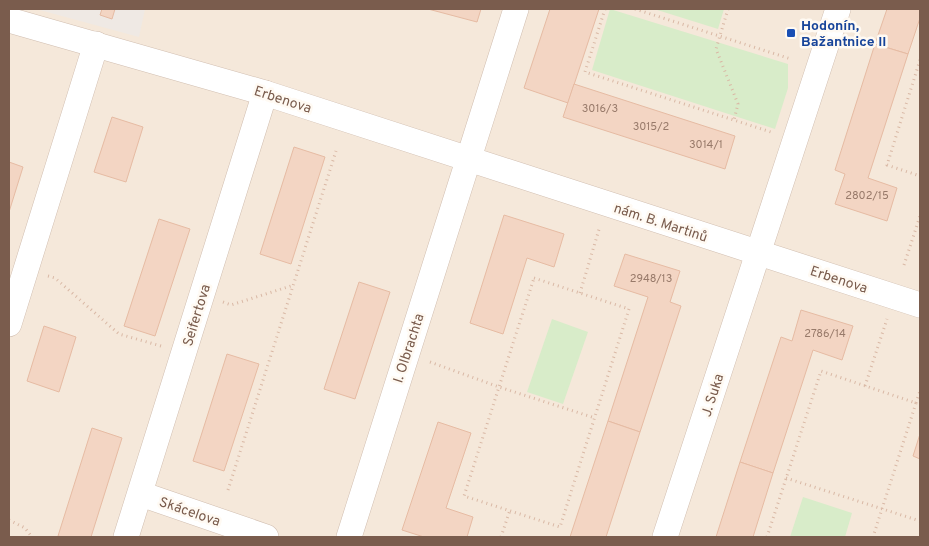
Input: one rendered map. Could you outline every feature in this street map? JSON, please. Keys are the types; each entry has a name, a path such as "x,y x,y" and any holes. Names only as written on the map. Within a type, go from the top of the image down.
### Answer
{"street":[{"path":"468,159 516,9"},
{"path":"758,254 838,9"},
{"name":"Erbenova","path":"9,20 265,93 468,159"},
{"path":"9,324 96,44"},
{"name":"Seifertova","path":"126,537 265,93"},
{"name":"nám. B. Martinů","path":"468,159 758,254"},
{"name":"I. Olbrachta","path":"349,537 468,159"},
{"name":"Erbenova","path":"758,254 920,305"},
{"name":"J. Suka","path":"665,537 758,254"},
{"name":"Skácelova","path":"141,494 266,537"}],"path":[{"path":"605,9 585,72 777,134"},
{"path":"635,9 644,10 790,58"},
{"path":"728,9 716,49 738,104 734,120"},
{"path":"920,60 887,165 920,176"},
{"path":"228,490 336,151"},
{"path":"580,293 607,204"},
{"path":"904,266 920,216"},
{"path":"26,268 55,278 119,334 184,353"},
{"path":"534,278 580,293 630,308 560,526 464,496 534,278"},
{"path":"202,296 231,305 294,285"},
{"path":"865,386 887,318"},
{"path":"407,353 499,387 595,418"},
{"path":"767,537 821,372 916,403"},
{"path":"873,537 920,391"},
{"path":"786,478 920,521"},
{"path":"501,537 510,510"},
{"path":"9,520 25,528 30,536"}],"shaded area":[{"path":"9,9 920,9 920,537 9,537"},
{"path":"36,9 145,9 139,37"}],"green space":[{"path":"610,9 788,64 788,88 775,129 592,70"},
{"path":"654,9 724,9 718,29"},
{"path":"552,319 588,332 563,404 527,392"},
{"path":"803,497 852,513 845,537 790,537"}],"building":[{"path":"102,9 115,9 112,19 100,15"},
{"path":"428,9 481,9 477,22"},
{"path":"550,9 599,9 568,103 524,88"},
{"path":"887,9 920,9 920,18 908,54 875,44"},
{"path":"875,44 908,54 868,178 897,188 887,221 835,204 845,174 835,170"},
{"path":"574,84 735,136 725,169 563,117"},
{"path":"112,117 143,127 126,182 94,172"},
{"path":"294,147 325,157 291,264 260,254"},
{"path":"9,162 23,167 9,212"},
{"path":"504,215 564,234 554,267 527,258 503,334 470,323"},
{"path":"159,219 190,229 155,336 124,326"},
{"path":"625,254 680,271 670,302 681,306 640,432 608,421 648,297 614,286"},
{"path":"359,282 390,292 355,399 324,389"},
{"path":"801,310 853,326 842,360 813,350 773,473 740,462 781,337 792,341"},
{"path":"44,326 76,337 59,392 27,381"},
{"path":"227,354 259,364 224,471 193,461"},
{"path":"608,421 640,432 606,537 570,537"},
{"path":"438,422 471,433 446,508 473,517 467,537 424,537 402,530"},
{"path":"92,428 122,438 91,537 58,536"},
{"path":"920,434 920,459 913,456"},
{"path":"740,462 773,473 753,537 716,537"}],"place":[{"name":"Hodonín, Bažantnice II","path":"791,33"}]}
